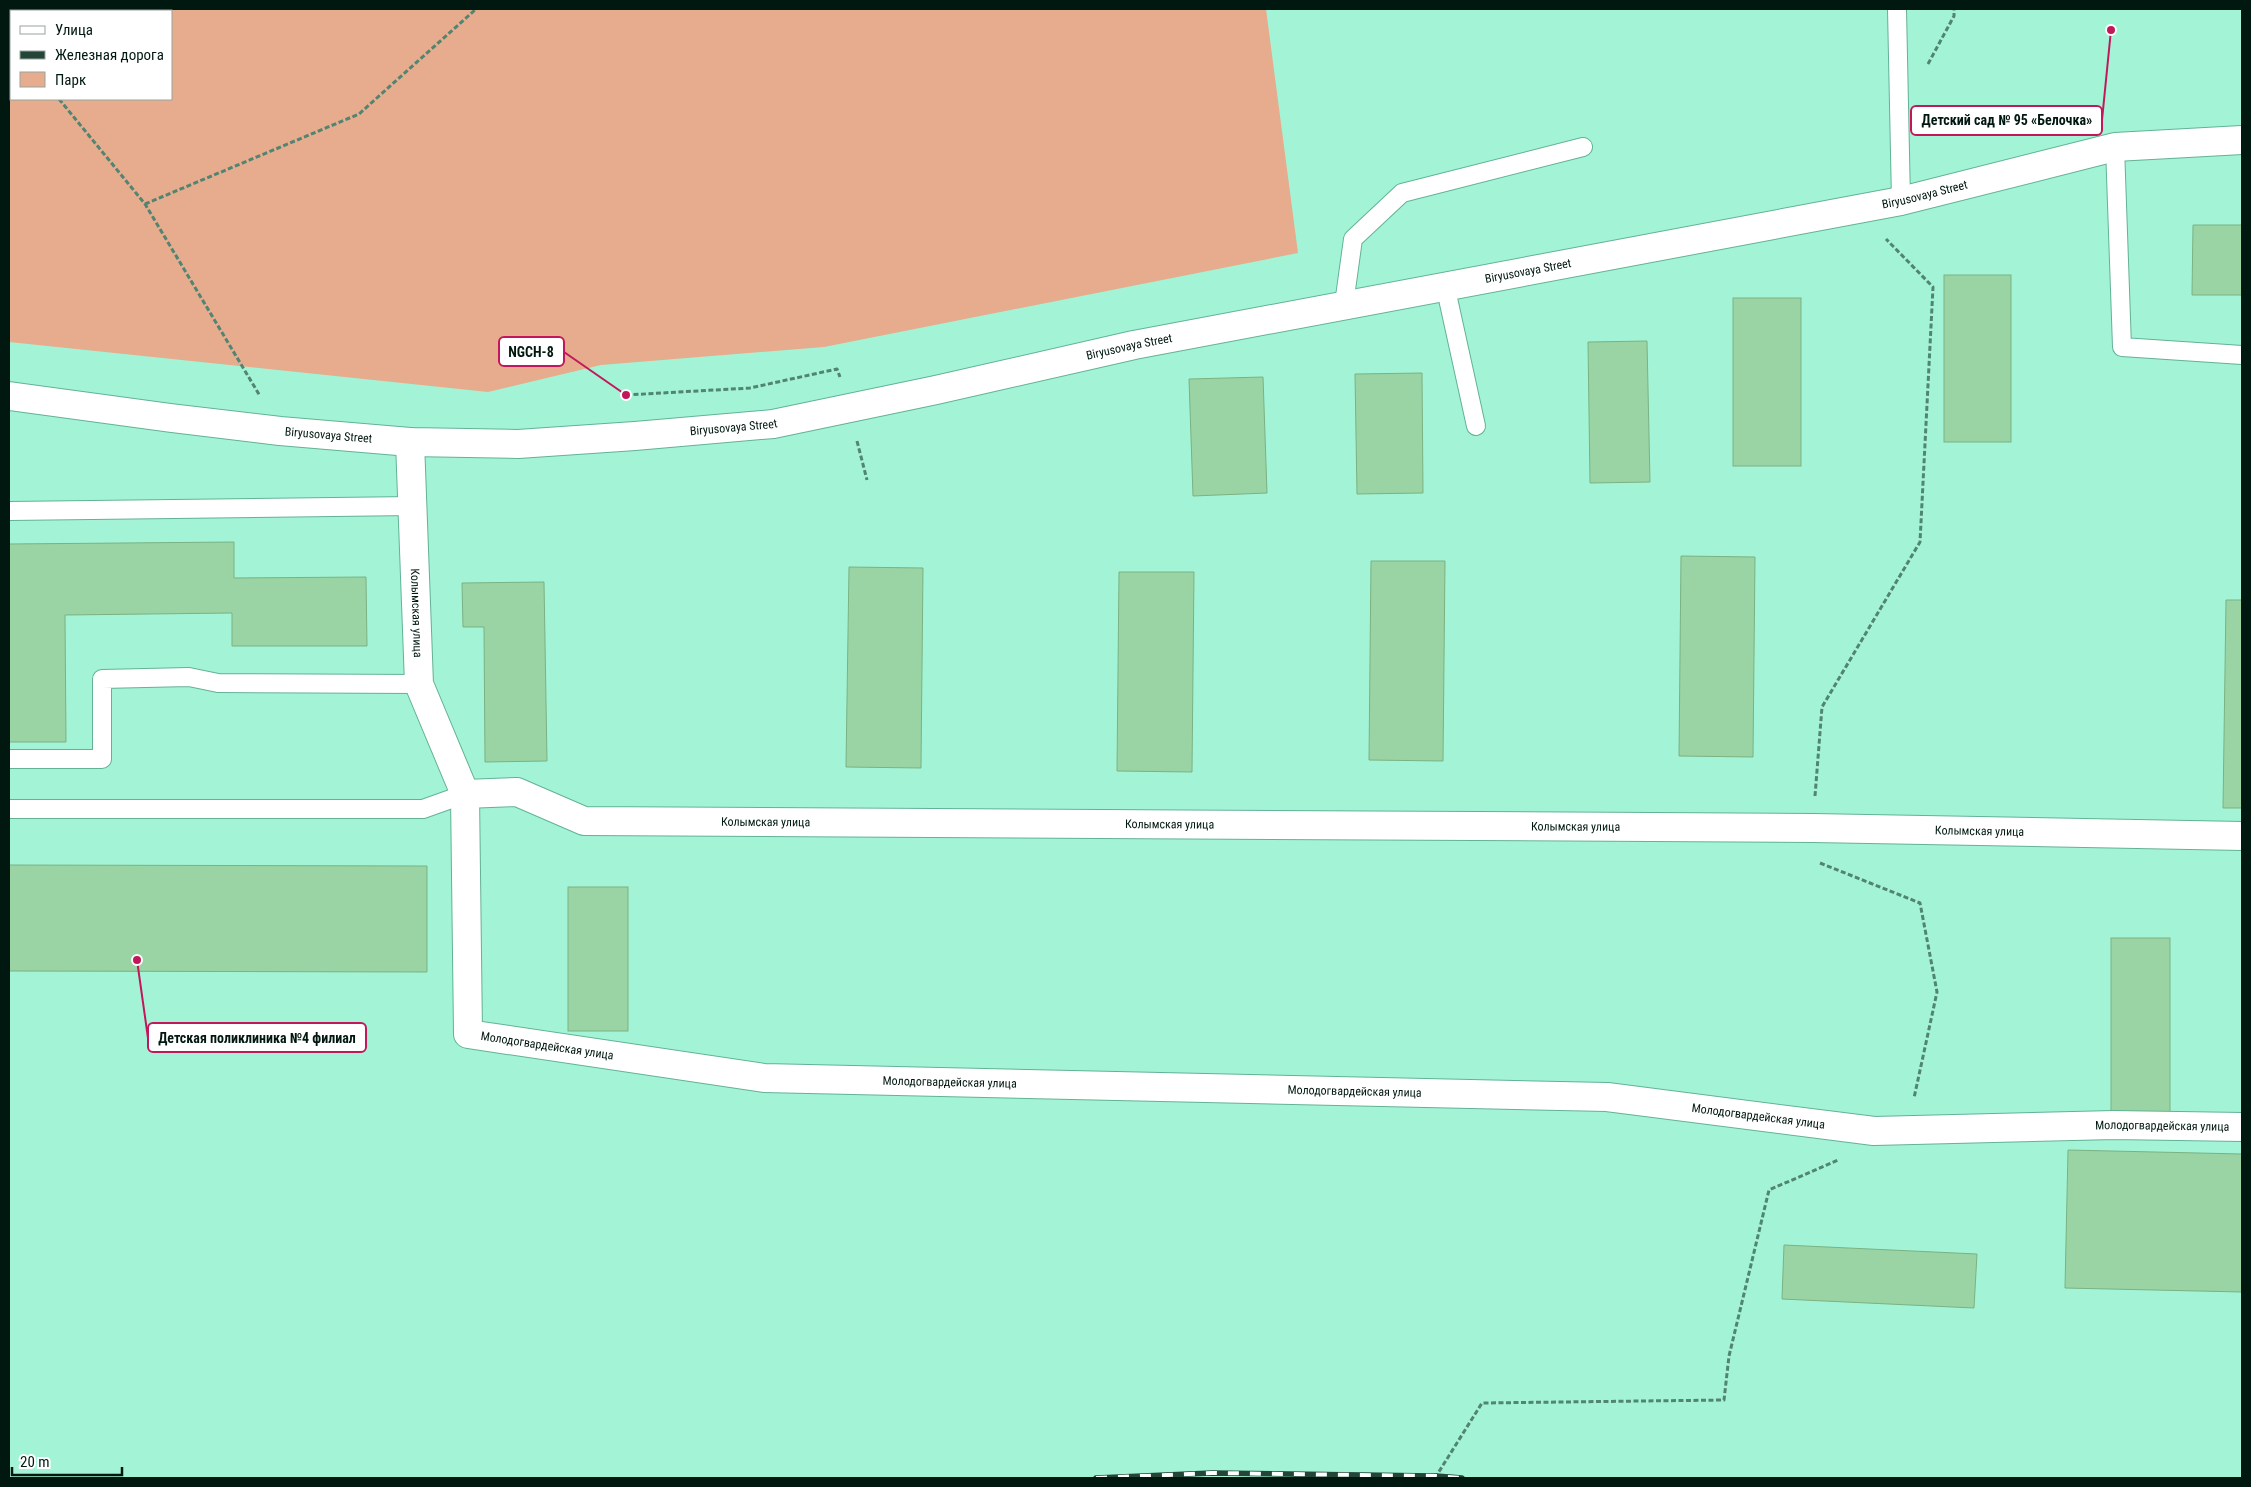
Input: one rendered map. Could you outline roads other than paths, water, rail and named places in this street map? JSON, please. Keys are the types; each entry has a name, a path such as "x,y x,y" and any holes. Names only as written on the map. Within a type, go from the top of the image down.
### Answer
{"street":[{"name":"Biryusovaya Street","path":"9,396 280,431 410,442 518,444 773,424 936,390 1134,345 1445,285 1902,201 2116,148 2242,140"},
{"name":"Колымская улица","path":"410,442 419,684 465,794 517,792 584,821 1813,828 2242,836"},
{"name":"Молодогвардейская улица","path":"465,794 468,1034 764,1078 1607,1097 1874,1131 2114,1125 2242,1127"}],"lane":[{"path":"1898,9 1902,201"},
{"path":"1344,304 1353,239 1402,193 1583,147"},
{"path":"2116,148 2122,347 2242,355"},
{"path":"1445,285 1476,426"},
{"path":"9,510 413,506"},
{"path":"9,759 102,759 102,679 189,677 218,683 419,684"},
{"path":"9,809 423,810 465,794"}],"railway":[{"path":"1096,1478 1212,1473 1462,1478"}],"place":[{"name":"Детский сад № 95 «Белочка»","path":"2111,30"},
{"name":"NGCH-8","path":"626,395"},
{"name":"Детская поликлиника №4 филиал","path":"137,960"}]}
